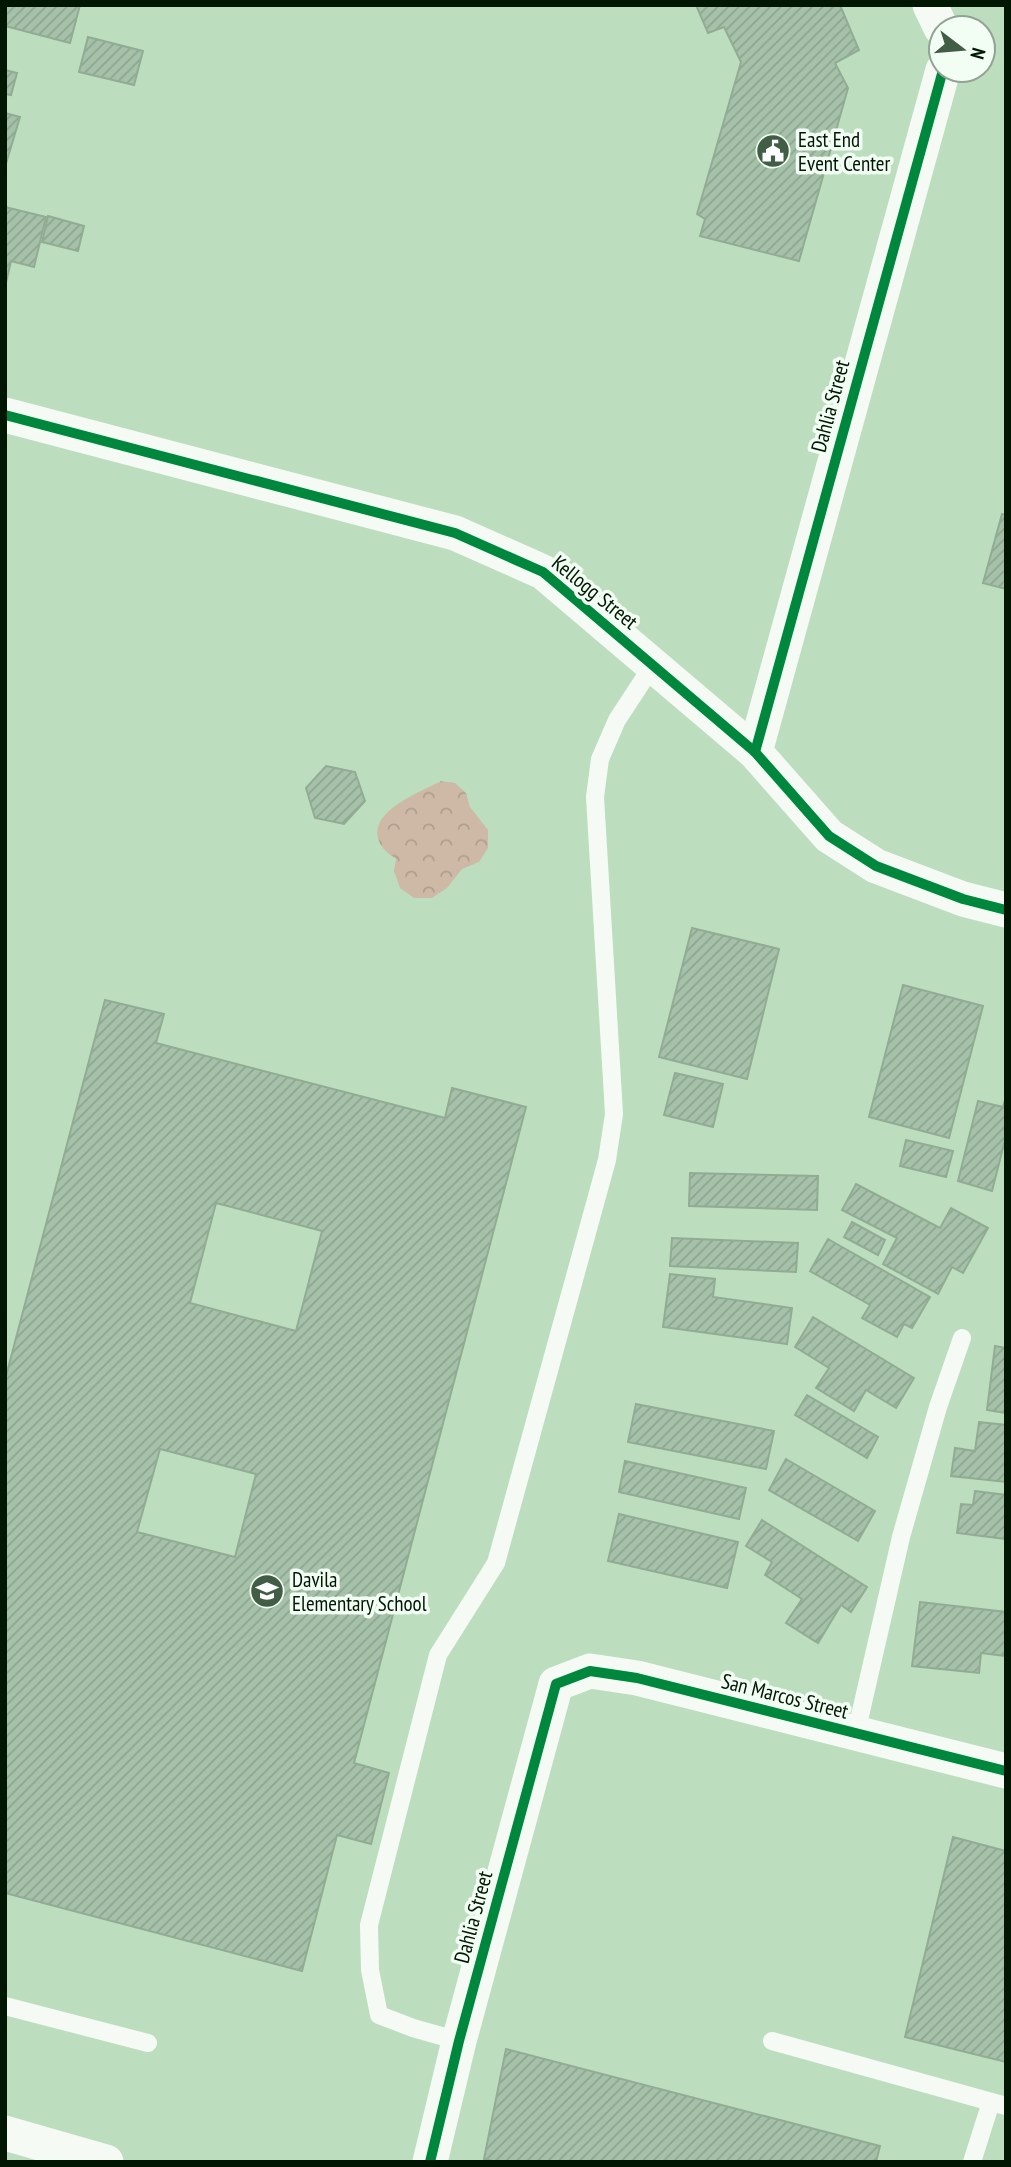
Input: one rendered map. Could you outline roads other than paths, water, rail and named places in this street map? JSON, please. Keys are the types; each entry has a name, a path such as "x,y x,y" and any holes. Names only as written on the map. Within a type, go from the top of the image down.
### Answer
{"street":[{"name":"Dahlia Street","path":"755,752 939,84"},
{"name":"Kellogg Street","path":"5,415 456,533 543,572 755,752 829,836 876,866 963,899 1006,910"},
{"name":"San Marcos Street","path":"556,1684 590,1671 638,1678 1006,1771"},
{"name":"Dahlia Street","path":"430,2162 459,2041 556,1684"},
{"path":"5,2133 106,2162"}],"lane":[{"path":"459,2041 379,2015 370,1970 369,1925 438,1655 496,1563 607,1160 614,1114 595,797 600,759 617,720 653,666"},
{"path":"856,1733 901,1537 938,1406 962,1338"},
{"path":"5,2006 148,2043"},
{"path":"772,2040 999,2104 972,2162"}],"place":[{"name":"East End Event Center","path":"773,151"},
{"name":"Davila Elementary School","path":"267,1591"}]}
